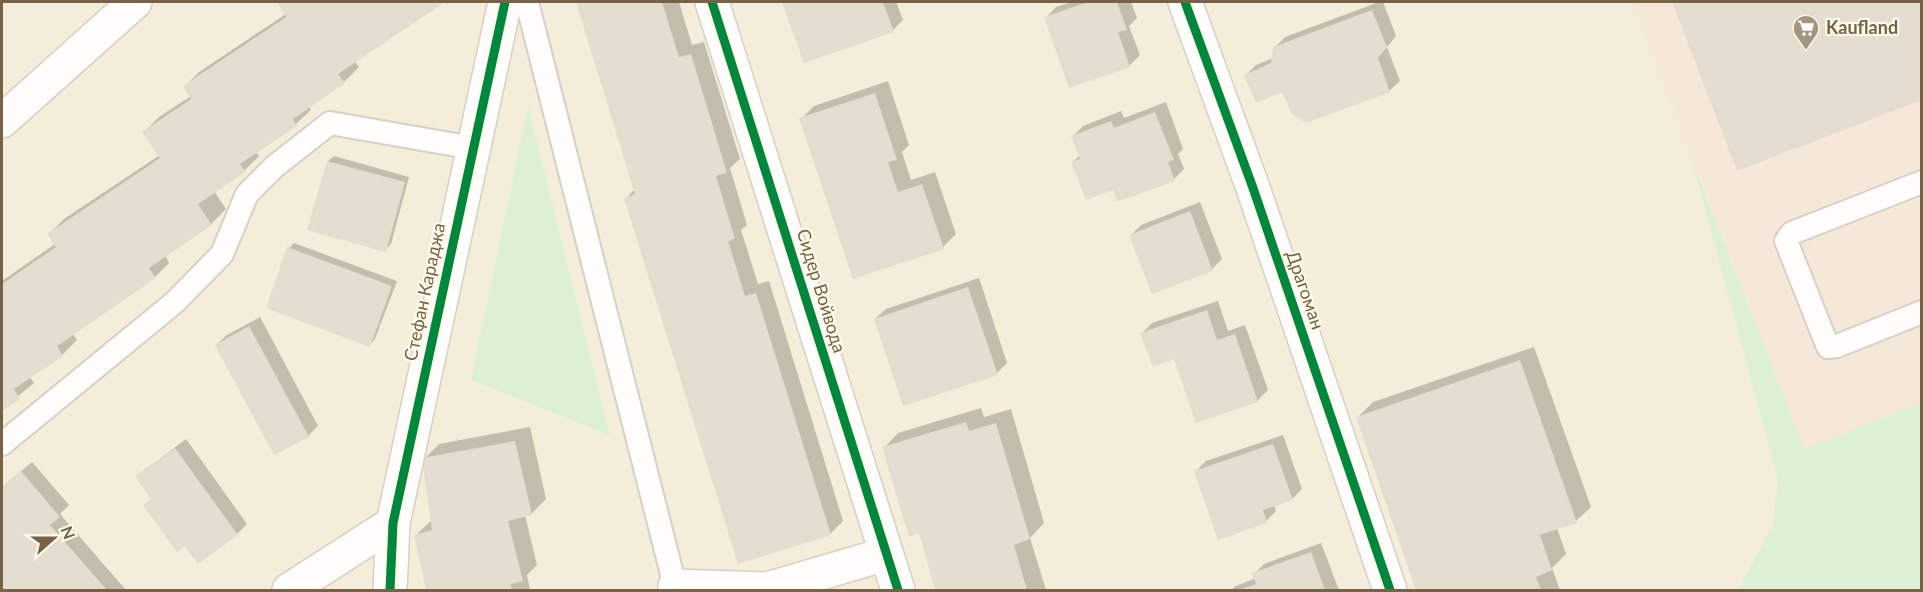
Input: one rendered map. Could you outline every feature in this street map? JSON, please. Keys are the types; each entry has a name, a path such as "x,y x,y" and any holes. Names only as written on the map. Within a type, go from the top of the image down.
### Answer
{"street":[{"path":"2,121 135,2"},
{"name":"Стефан Караджа","path":"390,591 393,524 505,2"},
{"name":"Сидер Войвода","path":"712,2 898,591"},
{"name":"Драгоман","path":"1185,2 1253,188 1390,591"},
{"path":"289,591 393,524"},
{"path":"675,586 767,589 886,554"}],"lane":[{"path":"527,2 675,586"},
{"path":"2,444 175,302 222,254 247,194 274,167 330,123 473,148"},
{"path":"1922,182 1792,233 1786,241 1828,347 1837,346 1922,312"}],"shaded area":[{"path":"2,2 1921,2 1921,590 2,590"},
{"path":"1633,2 1921,2 1921,403 1804,449"}],"green space":[{"path":"528,106 610,435 471,380"},
{"path":"1692,160 1804,449 1921,403 1921,590 1738,590 1773,525 1778,480"}],"building":[{"path":"277,2 445,2 338,74 345,83 293,119 297,126 240,164 245,172 198,204 212,225 149,268 156,278 57,346 63,356 14,389 20,399 2,411 2,284 56,247 47,234 160,158 142,132 191,99 183,86 286,17"},
{"path":"576,2 662,2 679,57 691,54 727,173 716,176 735,239 728,241 745,296 756,293 831,535 738,564 624,198 635,194"},
{"path":"782,2 883,2 894,32 804,63"},
{"path":"1088,2 1117,2 1127,30 1118,32 1130,67 1069,88 1044,17"},
{"name":"Kaufland","path":"1672,2 1922,2 1922,100 1737,171"},
{"path":"1372,10 1387,47 1378,58 1390,92 1306,123 1292,114 1282,92 1256,103 1244,75 1271,63 1273,47"},
{"path":"875,93 897,160 888,162 898,192 922,184 944,249 853,279 799,118"},
{"path":"1155,112 1174,160 1168,162 1175,181 1117,202 1113,190 1086,200 1071,162 1080,159 1071,136 1111,121 1114,128"},
{"path":"327,161 405,182 386,252 307,230"},
{"path":"1190,211 1213,271 1152,294 1129,235"},
{"path":"287,247 392,286 370,347 266,308"},
{"path":"968,287 998,375 903,406 874,319"},
{"path":"1207,310 1217,340 1235,334 1258,402 1196,423 1174,359 1153,367 1140,333"},
{"path":"249,326 309,437 274,455 215,345"},
{"path":"1520,360 1577,523 1540,535 1552,570 1536,577 1541,590 1416,590 1356,417"},
{"path":"966,422 969,431 996,423 1030,539 1014,545 1027,590 935,590 919,533 909,537 882,447"},
{"path":"515,441 532,515 508,521 523,581 511,584 512,590 426,590 414,535 432,530 422,458"},
{"path":"1273,444 1293,500 1263,510 1267,523 1218,540 1194,471"},
{"path":"175,448 238,535 198,564 185,546 177,552 143,505 151,499 135,476"},
{"path":"21,471 60,517 50,525 107,590 2,590 2,487"},
{"path":"1311,552 1325,590 1239,590 1256,584 1252,573"}],"cycle path":[{"path":"390,590 393,523 505,2"},
{"path":"712,2 898,590"},
{"path":"1185,2 1253,188 1390,590"}],"place":[{"name":"Kaufland","path":"1806,51"}]}
